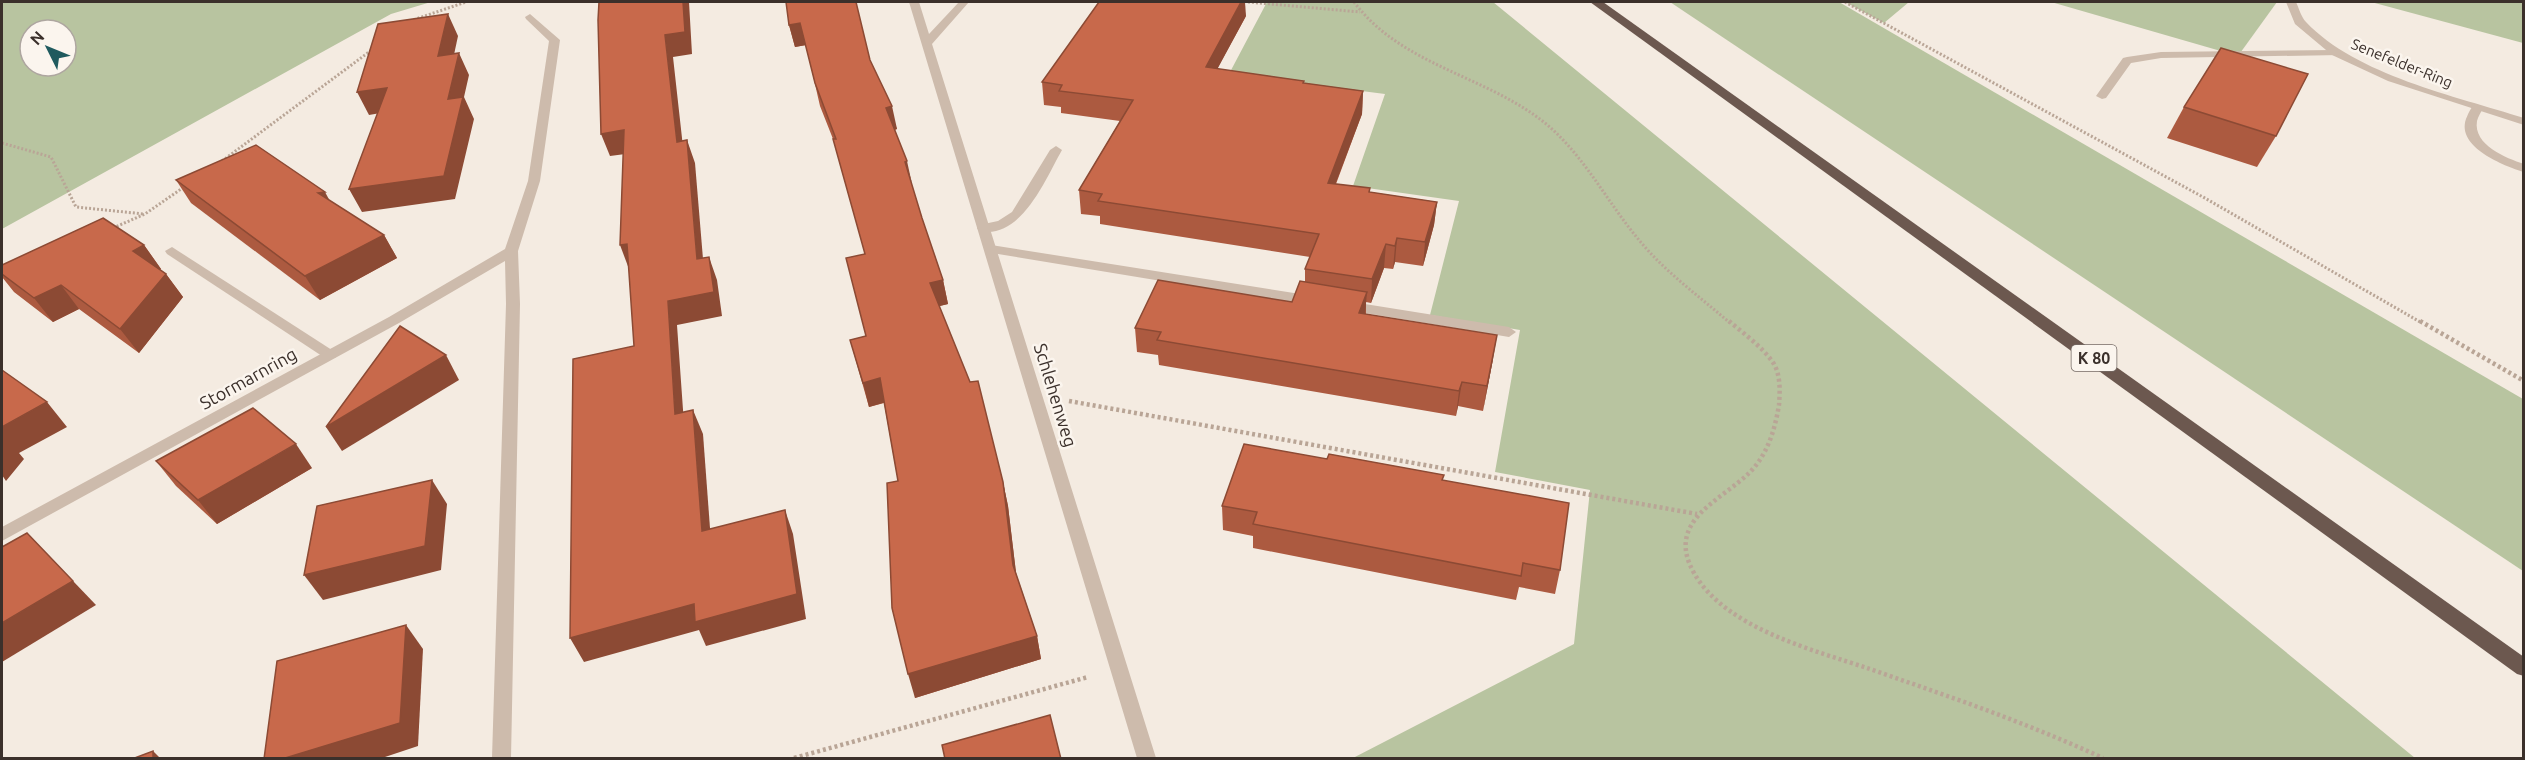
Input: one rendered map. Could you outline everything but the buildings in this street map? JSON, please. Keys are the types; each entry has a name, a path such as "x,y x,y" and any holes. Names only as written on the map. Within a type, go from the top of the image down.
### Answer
{"highway":[{"name":"K 80","path":"1596,2 2523,668"}],"street":[{"name":"Schlehenweg","path":"914,2 1147,759"},
{"path":"927,43 964,2"},
{"name":"Senefelder-Ring","path":"2290,2 2299,22 2336,52 2392,79 2523,122"},
{"path":"502,759 513,304 511,251 534,182 555,40 530,17"},
{"path":"2102,96 2127,60 2162,56 2336,52"},
{"path":"2477,108 2471,122 2475,138 2489,153 2523,168"},
{"path":"984,228 1002,224 1017,215 1056,150"},
{"path":"991,249 1509,332"},
{"path":"172,251 330,355"},
{"name":"Stormarnring","path":"2,535 330,355 511,251"}],"path":[{"path":"401,27 410,20 466,2"},
{"path":"1248,2 1360,12"},
{"path":"1354,2 1360,12 1398,42 1525,109 1553,129 1581,158 1637,239 1655,259 1773,362 1779,375 1778,411 1773,434 1762,458 1746,476 1697,514 1687,530 1686,546 1690,565 1703,584 1726,606 1751,623 1796,643 2056,736 2103,759"},
{"path":"1845,2 2203,197 2523,381"},
{"path":"214,166 374,48"},
{"path":"2,142 51,157 76,207 145,214"},
{"path":"104,232 145,214 184,187"},
{"path":"1036,395 1697,514"},
{"path":"794,759 1120,668"}],"green space":[{"path":"2,2 431,2 391,14 2,229"},
{"path":"1267,2 1493,2 2415,758 1353,758 1574,644 1590,490 1495,472 1520,330 1430,315 1459,201 1353,186 1385,94 1229,74"},
{"path":"1670,2 1839,2 2523,399 2523,571"},
{"path":"1845,2 1909,2 1884,23"},
{"path":"2051,2 2277,2 2238,56"},
{"path":"2371,2 2523,2 2523,43"}]}
